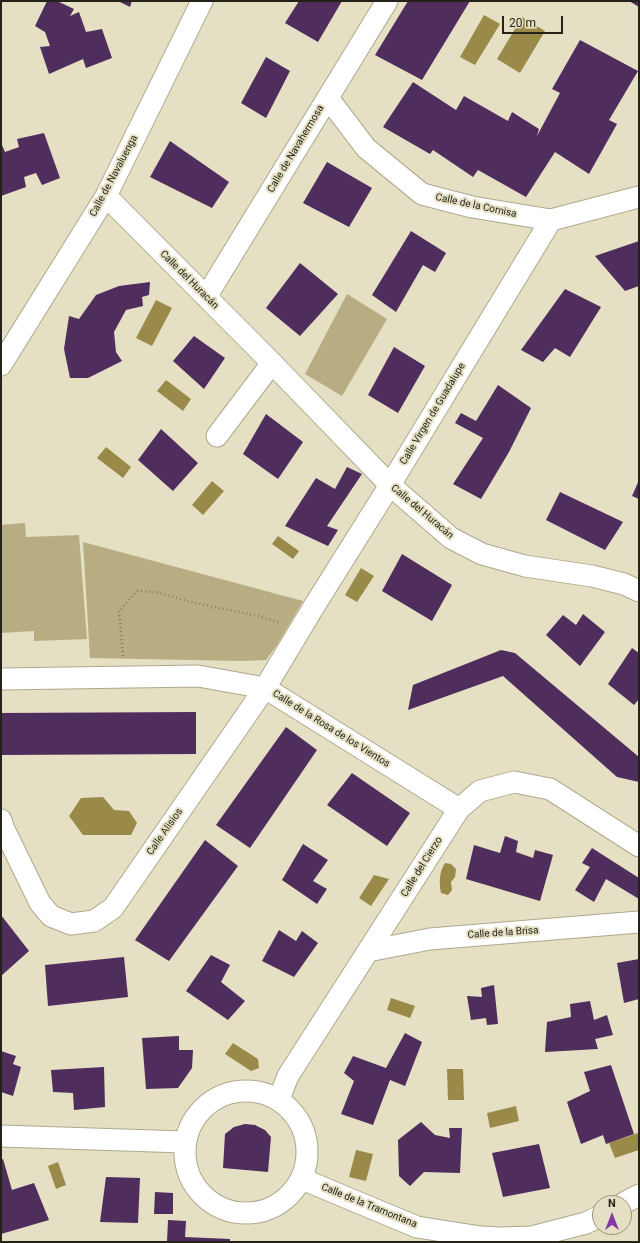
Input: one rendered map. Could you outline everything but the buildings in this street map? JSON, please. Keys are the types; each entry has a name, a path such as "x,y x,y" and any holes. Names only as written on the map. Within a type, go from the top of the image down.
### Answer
{"street":[{"name":"Calle de Navaluenga","path":"1,365 106,196 202,1"},
{"name":"Calle de Navahermosa","path":"206,298 387,1"},
{"name":"Calle de la Cornisa","path":"328,98 366,148 422,194 472,207 551,220 639,197"},
{"name":"Calle del Huracán","path":"106,196 272,363 390,485 451,538 482,554 525,566 592,576 624,584 639,592"},
{"name":"Calle Virgen de Guadalupe","path":"313,608 390,485 551,220"},
{"path":"217,436 272,363"},
{"name":"Calle Alisios","path":"1,820 40,903 51,916 71,924 94,922 113,908 265,688 313,608"},
{"name":"Calle de la Rosa de los Vientos","path":"1,678 198,676 265,688 459,809"},
{"name":"Calle del Cierzo","path":"279,1099 288,1076 459,809 480,792 514,782 550,789 639,846"},
{"name":"Calle de la Brisa","path":"368,952 430,938 639,922"},
{"path":"253,1090 279,1099 299,1119 308,1154 302,1179 286,1199 256,1213 225,1210 198,1192 185,1167 184,1142 197,1112 223,1093 253,1090"},
{"path":"1,1136 184,1142"},
{"name":"Calle de la Tramontana","path":"302,1179 417,1227 501,1240 532,1237 592,1220"},
{"path":"570,1242 592,1221"}],"path":[{"path":"125,677 119,611 137,591 156,592 195,603 259,616 300,630"}],"shaded area":[{"path":"484,15 500,24 475,65 460,57"},
{"path":"522,17 545,31 520,73 497,59"},
{"path":"347,294 387,319 342,396 305,374"},
{"path":"156,300 172,308 152,346 136,338"},
{"path":"166,380 191,399 183,411 157,391"},
{"path":"106,447 131,467 123,478 97,458"},
{"path":"212,481 224,491 203,515 192,505"},
{"path":"25,523 26,537 79,535 87,639 34,641 34,631 1,633 1,525"},
{"path":"278,536 299,551 293,559 272,544"},
{"path":"83,542 303,601 277,645 266,660 242,661 90,658"},
{"path":"361,568 374,576 357,602 345,595"},
{"path":"103,797 114,810 129,811 137,823 131,835 83,835 69,816 81,798"},
{"path":"445,863 451,864 456,869 455,877 451,882 452,890 448,895 441,893 440,885 440,878"},
{"path":"374,875 389,879 371,906 359,898"},
{"path":"391,998 415,1006 410,1018 387,1010"},
{"path":"233,1043 258,1059 259,1068 251,1071 225,1054"},
{"path":"447,1069 463,1069 464,1100 448,1100"},
{"path":"516,1106 519,1121 490,1128 487,1113"},
{"path":"638,1133 639,1150 615,1158 609,1143"},
{"path":"356,1150 373,1154 366,1181 349,1177"},
{"path":"58,1162 66,1185 56,1189 48,1166"}]}
